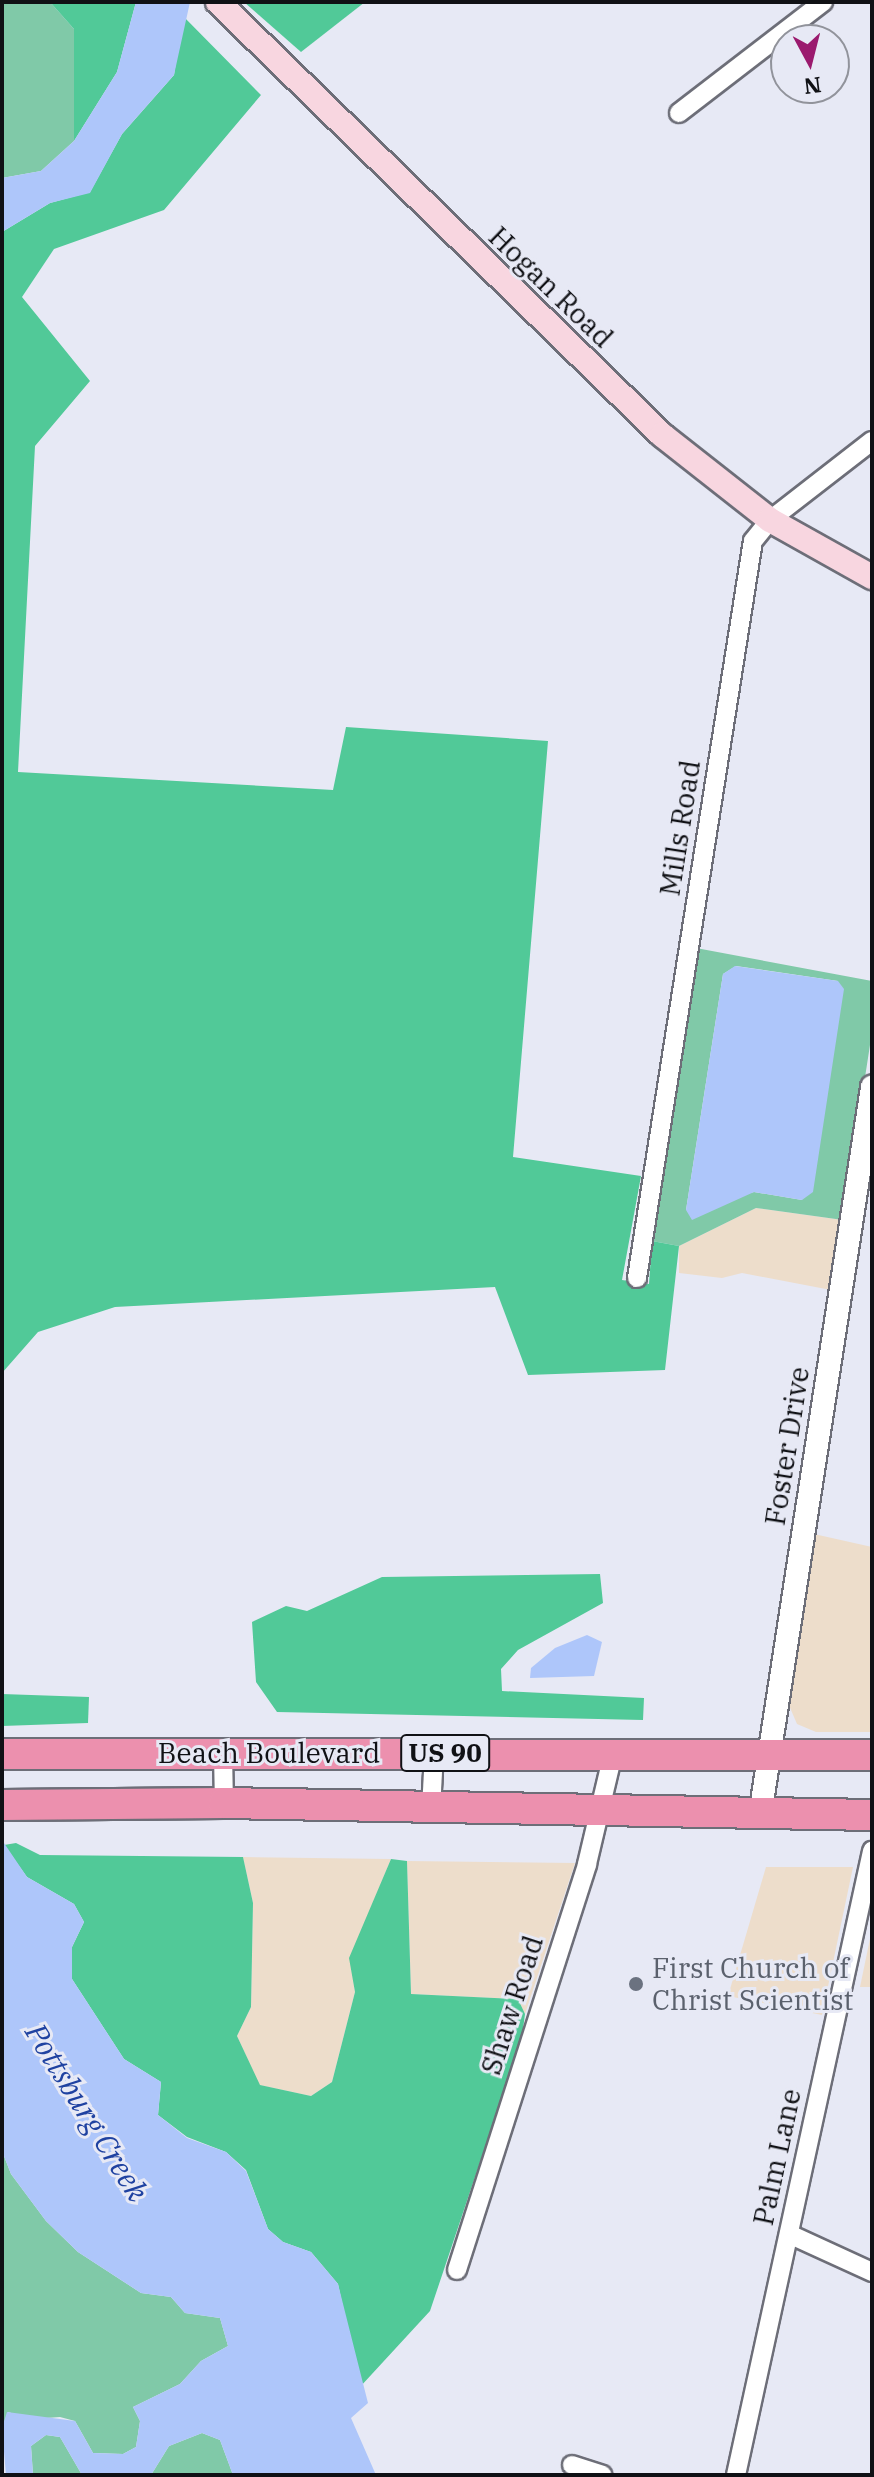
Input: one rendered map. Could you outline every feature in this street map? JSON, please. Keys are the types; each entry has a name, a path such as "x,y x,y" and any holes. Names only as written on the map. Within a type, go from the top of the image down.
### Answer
{"highway":[{"name":"Beach Boulevard","path":"2,1754 872,1755"},
{"name":"US 90","path":"3,1805 224,1803 872,1815"}],"main road":[{"name":"Hogan Road","path":"218,2 632,408 770,520 872,577"}],"street":[{"path":"679,113 823,2"},
{"name":"Mills Road","path":"637,1278 753,541 770,520 872,441"},
{"name":"Foster Drive","path":"760,1815 872,1087"},
{"path":"223,1753 224,1803"},
{"path":"431,1809 434,1753"},
{"name":"Shaw Road","path":"457,2270 600,1811 613,1754"},
{"name":"Palm Lane","path":"736,2475 872,1851"},
{"path":"789,2234 872,2272"},
{"path":"572,2465 602,2475"}],"shaded area":[{"path":"756,1208 843,1220 831,1290 742,1273 722,1278 679,1273 679,1246"},
{"path":"814,1534 872,1547 872,1732 816,1732 797,1724 788,1703"},
{"path":"243,1857 391,1859 350,1958 355,1992 332,2082 311,2096 259,2085 237,2036 251,2007 253,1903"},
{"path":"407,1861 575,1863 525,2014 518,1999 411,1994"},
{"path":"766,1867 853,1867 822,2015 728,1996"},
{"path":"872,1929 872,1987 860,1987"}],"green space":[{"path":"2,2 50,2 74,29 74,141 41,171 2,178"},
{"path":"50,2 136,2 117,72 74,141 74,29"},
{"path":"244,2 365,2 301,52"},
{"path":"183,16 261,95 164,210 54,249 22,297 90,381 35,446 18,772 333,790 346,727 548,741 513,1157 641,1176 622,1280 649,1284 652,1241 679,1246 665,1370 528,1375 495,1287 115,1307 38,1332 2,1373 2,232 50,203 90,192 122,134 174,75"},
{"path":"696,948 872,981 872,1032 843,1220 756,1208 679,1246 652,1241","holes":["736,966 838,981 802,1200 754,1192 686,1210 723,974"]},
{"path":"600,1574 603,1603 518,1650 501,1669 502,1691 644,1698 643,1720 277,1712 256,1682 252,1622 286,1606 307,1611 382,1577"},
{"path":"2,1694 89,1697 88,1723 2,1726"},
{"path":"16,1843 40,1855 243,1857 253,1903 251,2007 237,2036 260,2085 311,2096 332,2082 355,1992 349,1958 391,1859 407,1861 411,1994 518,1999 525,2014 522,2037 430,2311 360,2387 338,2284 311,2252 283,2242 268,2229 246,2170 226,2152 187,2137 158,2115 161,2082 124,2059 72,1979 72,1947 84,1922 74,1904 27,1877 4,1845"},
{"path":"2,2151 11,2174 46,2221 78,2252 141,2293 171,2297 185,2313 220,2318 228,2346 201,2361 180,2384 133,2407 140,2421 136,2447 123,2454 93,2453 75,2421 60,2417 32,2419 8,2412 2,2428"},
{"path":"202,2433 220,2440 233,2475 151,2475 169,2446"},
{"path":"46,2435 60,2437 82,2475 33,2475 31,2446"}],"water":[{"path":"136,2 190,2 174,75 122,134 90,193 50,203 2,232 2,178 41,171 74,141 117,72"},
{"path":"735,966 838,981 844,989 813,1192 802,1200 754,1192 692,1220 686,1210 723,974"},
{"path":"587,1635 602,1642 594,1676 530,1678 531,1668 555,1648"},
{"name":"Pottsburg Creek","path":"2,1840 27,1877 74,1904 84,1922 72,1947 72,1979 124,2059 161,2082 158,2115 187,2138 226,2152 246,2171 268,2229 283,2242 311,2252 338,2284 368,2403 351,2418 376,2475 233,2475 220,2440 202,2433 169,2446 151,2475 82,2475 60,2437 46,2435 31,2446 33,2475 6,2475 2,2428 7,2412 75,2421 93,2453 123,2454 136,2447 140,2421 133,2407 180,2384 201,2361 228,2346 220,2318 185,2313 171,2297 141,2293 78,2252 46,2221 11,2174 2,2151"}],"place":[{"name":"First Church of Christ Scientist","path":"636,1984"}]}
